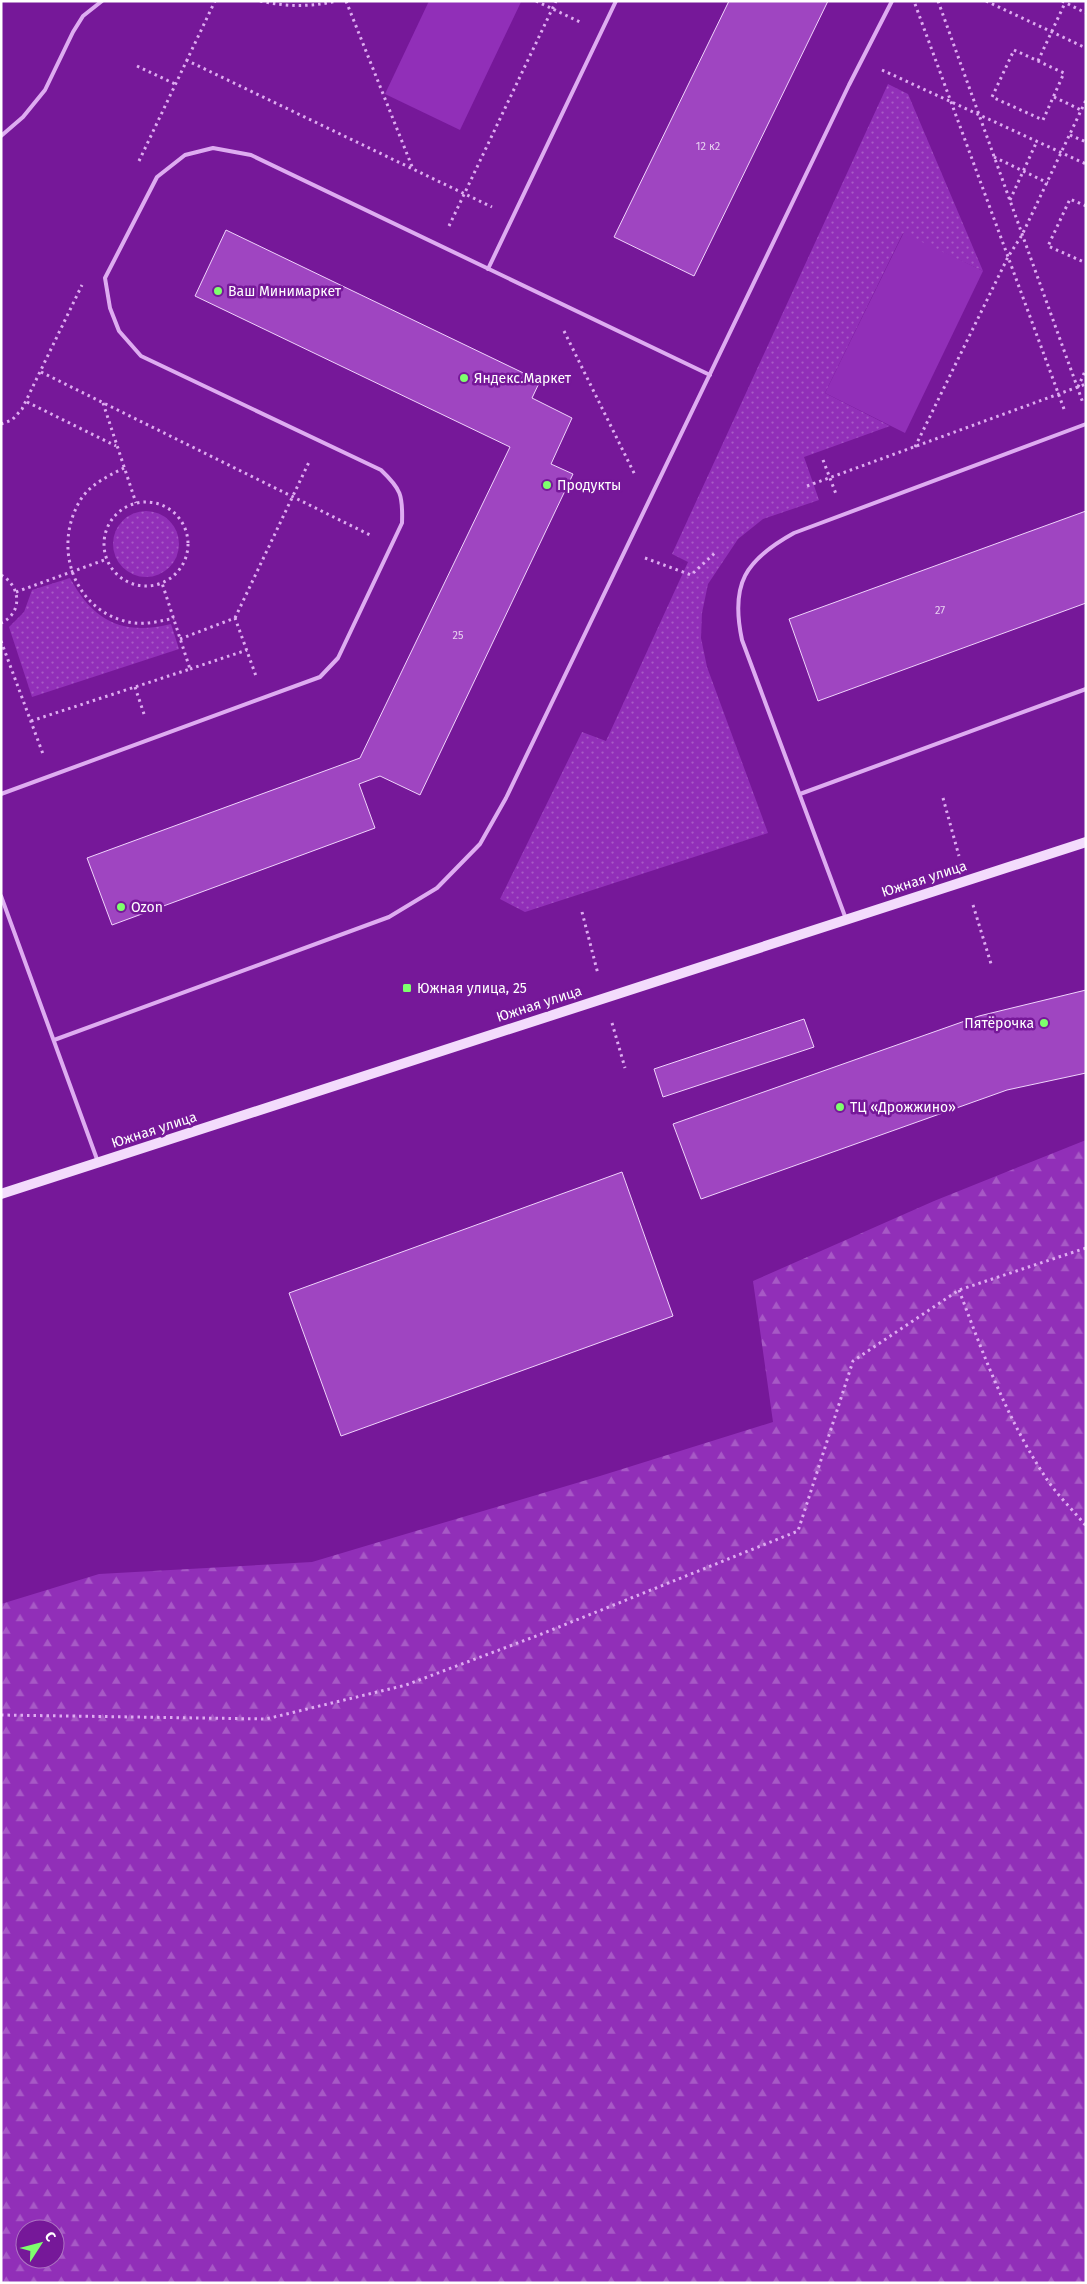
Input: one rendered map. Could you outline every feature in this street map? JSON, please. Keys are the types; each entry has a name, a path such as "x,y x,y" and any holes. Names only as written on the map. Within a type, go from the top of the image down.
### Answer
{"street":[{"name":"Южная улица","path":"1,1194 1086,842"}],"lane":[{"path":"1,136 24,117 45,90 72,32 83,16 102,1"},
{"path":"488,269 616,1"},
{"path":"54,1040 389,916 437,888 480,844 502,806 892,1"},
{"path":"1,794 320,677 338,658 402,522 403,502 396,484 381,470 141,356 119,330 110,308 105,278 157,177 185,155 213,148 251,155 710,375"},
{"path":"846,919 742,640 737,616 740,590 749,567 769,547 794,533 1086,424"},
{"path":"800,794 1086,689"},
{"path":"1,896 98,1162"}],"path":[{"path":"215,1 186,60 513,217"},
{"path":"260,1 282,6 313,6 337,1"},
{"path":"346,1 413,169"},
{"path":"536,1 601,32"},
{"path":"440,245 556,1"},
{"path":"914,1 1058,394"},
{"path":"938,1 1086,410"},
{"path":"986,1 1086,48"},
{"path":"1038,61 1064,2 1086,13"},
{"path":"1014,50 1064,73 1054,97 1043,120 992,97 1014,50"},
{"path":"862,60 1085,162"},
{"path":"137,66 175,84"},
{"path":"1054,97 1081,110"},
{"path":"915,447 1008,257 1022,235 1048,183 1086,100"},
{"path":"1070,135 1086,142"},
{"path":"1010,200 1037,141"},
{"path":"994,157 1048,183"},
{"path":"1086,206 1070,199 1048,246 1086,263"},
{"path":"547,296 649,504"},
{"path":"1078,388 1086,369"},
{"path":"41,372 392,545"},
{"path":"807,486 1086,384"},
{"path":"27,402 117,446"},
{"path":"102,402 136,503"},
{"path":"1,424 18,415"},
{"path":"264,698 236,618 319,441"},
{"path":"823,460 844,515"},
{"path":"124,468 100,480 82,498 70,521 67,546 71,572 84,593 102,610 124,621 149,624 174,618"},
{"path":"152,502 167,507 179,517 187,531 189,547 185,562 176,575 162,583 149,586 136,585 123,580 107,559 104,545 106,531 118,514 136,503 152,502"},
{"path":"626,551 691,575 718,552"},
{"path":"16,592 107,559"},
{"path":"1,574 8,578 16,592 16,609 1,624"},
{"path":"162,583 190,669"},
{"path":"180,639 236,618"},
{"path":"1,641 51,776"},
{"path":"30,721 247,650"},
{"path":"135,686 152,738"},
{"path":"1,1715 266,1719 406,1685 549,1631 798,1531 853,1361 959,1290 1086,1248"},
{"path":"959,1290 984,1356 1016,1424 1047,1479 1086,1526"}],"green space":[{"path":"429,1 521,2 460,130 385,94"},
{"path":"888,84 908,94 983,271 903,233 825,393 890,426 804,457 819,500 763,519 738,539 708,584 702,613 701,638 707,667 768,833 525,912 500,899 582,732 606,741 688,562 672,554"},
{"path":"904,232 983,271 905,433 825,393"},
{"path":"146,511 159,514 169,521 176,531 179,544 176,557 169,567 159,574 146,577 133,574 123,567 116,557 113,544 116,531 123,521 133,514"},
{"path":"70,578 89,605 99,615 111,622 138,628 171,624 179,649 32,697 9,627 24,612 32,590"},
{"path":"1086,1140 1086,2283 1,2283 1,1604 99,1574 312,1562 773,1422 753,1281 934,1201"}],"building":[{"path":"729,1 828,1 694,276 614,237"},
{"path":"226,230 540,381 532,398 572,418 551,464 573,474 420,795 380,776 359,784 375,828 112,925 87,858 360,758 510,447 195,296"},
{"path":"1086,511 1086,603 818,701 789,619"},
{"name":"ТЦ «Дрожжино»","path":"1086,990 1086,1073 1007,1090 701,1199 673,1124 979,1016"},
{"path":"804,1019 814,1047 663,1097 654,1069"},
{"path":"622,1172 673,1316 341,1436 289,1293"}],"place":[{"name":"Ваш Минимаркет","path":"218,291"},
{"name":"Яндекс.Маркет","path":"464,378"},
{"name":"Продукты","path":"547,485"},
{"name":"Ozon","path":"121,907"},
{"name":"Южная улица, 25","path":"407,988"},
{"name":"Пятёрочка","path":"1044,1023"},
{"name":"ТЦ «Дрожжино»","path":"840,1107"}]}
